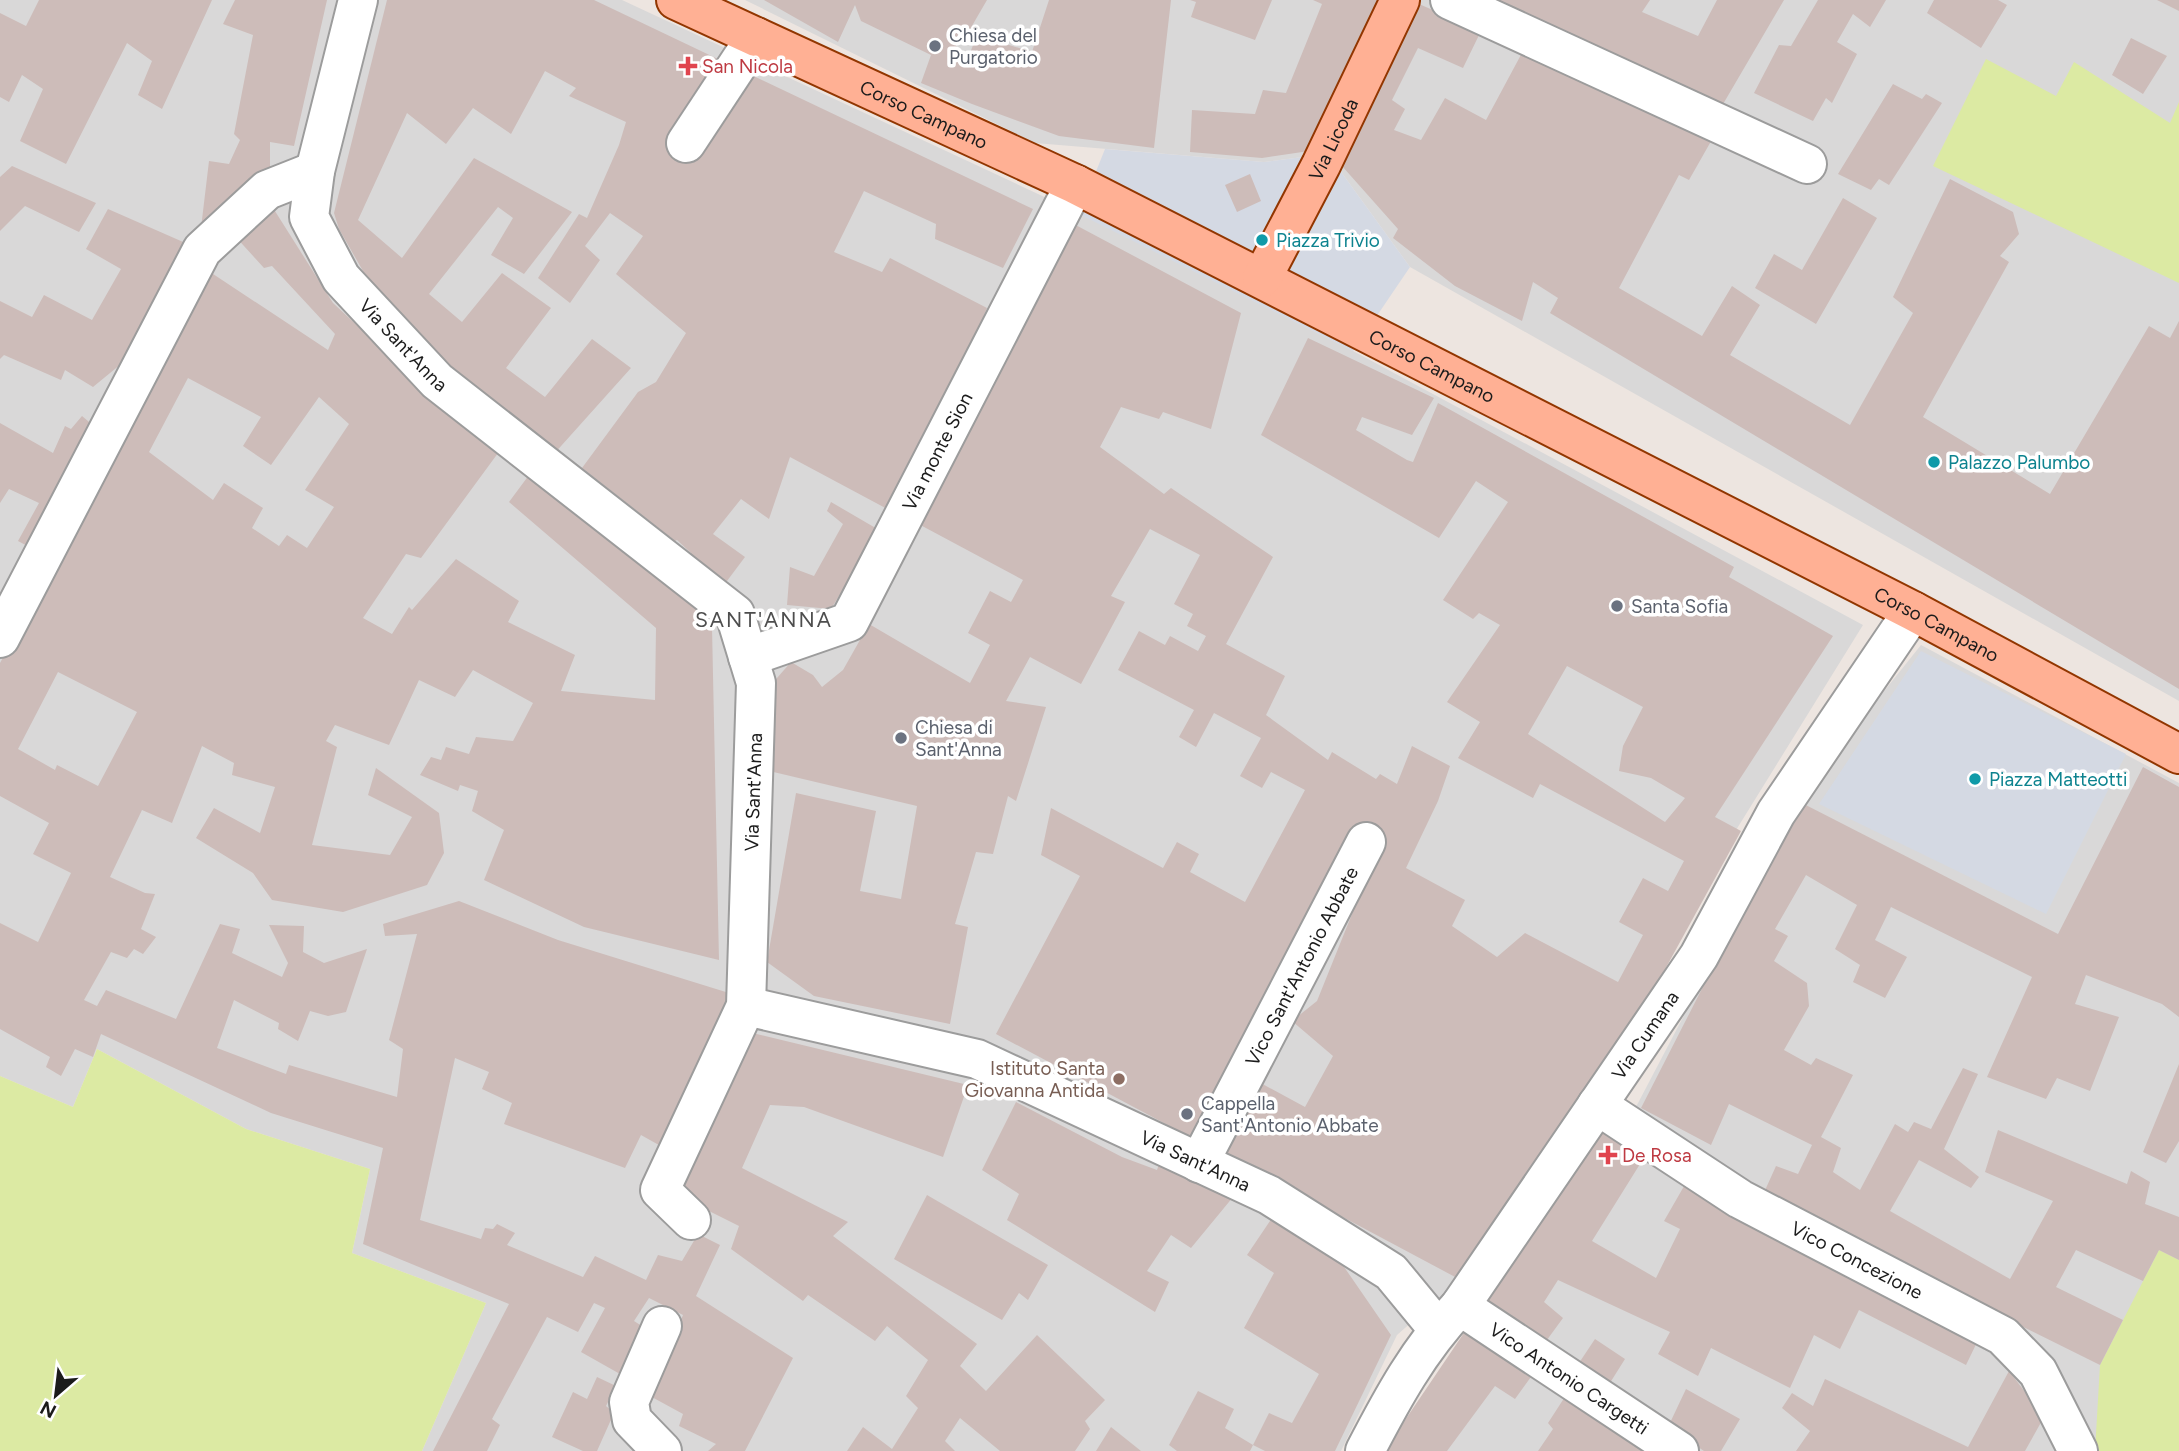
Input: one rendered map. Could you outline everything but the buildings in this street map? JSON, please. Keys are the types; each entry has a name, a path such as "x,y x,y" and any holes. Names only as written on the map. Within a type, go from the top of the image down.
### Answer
{"main road":[{"name":"Corso Campano","path":"676,0 1075,184 1913,611 2179,754"},
{"name":"Via Licoda","path":"1262,278 1321,165 1400,0"}],"street":[{"name":"Via Sant'Anna","path":"358,0 315,171 309,217 341,278 436,381 735,614 756,683 746,1006 977,1059 1269,1195 1391,1272 1449,1317"},
{"path":"1450,0 1807,164"},
{"path":"686,143 756,37"},
{"path":"0,638 202,250 267,190 315,171"},
{"name":"Via monte Sion","path":"748,657 849,622 1075,184"},
{"name":"Via Cumana","path":"1365,1451 1396,1390 1699,956 1776,813 1913,611"},
{"name":"Vico Sant'Antonio Abbate","path":"1199,1163 1366,842"},
{"path":"691,1220 660,1190 746,1006"},
{"name":"Vico Concezione","path":"1597,1105 1740,1199 2003,1336 2038,1371 2078,1451"},
{"name":"Vico Antonio Cargetti","path":"1449,1317 1679,1451"},
{"path":"662,1326 629,1402 632,1420 662,1451"}],"shaded area":[{"path":"0,0 622,0 1079,213 1353,351 1863,625 1455,1284 1397,1335 1341,1451 422,1451 486,1303 352,1253 370,1169 246,1129 97,1049 73,1107 0,1076"},
{"path":"745,0 1388,0 1318,155 1264,162 1035,143"},
{"path":"1409,0 2179,0 2179,701 1410,267 1339,169"},
{"name":"Piazza Trivio","path":"1105,149 1264,162 1318,155 1339,169 1410,267 1353,351 1079,214"},
{"path":"1921,645 2179,783 2179,1451 1412,1451 1608,1127 1637,1105 1797,800"},
{"name":"Piazza Matteotti","path":"1921,651 2126,754 2046,914 1819,804"}],"green space":[{"path":"1986,59 2056,96 2074,62 2170,123 2179,102 2179,283 1933,166"},
{"path":"97,1049 246,1129 370,1169 352,1253 486,1303 422,1451 0,1451 0,1076 73,1107"},
{"path":"2159,1250 2179,1260 2179,1451 2095,1451 2100,1365"}],"place":[{"name":"Chiesa del Purgatorio","path":"935,46"},
{"name":"San Nicola","path":"688,66"},
{"name":"Piazza Trivio","path":"1262,240"},
{"name":"Palazzo Palumbo","path":"1934,462"},
{"name":"Santa Sofia","path":"1617,606"},
{"name":"Chiesa di Sant'Anna","path":"901,738"},
{"name":"Piazza Matteotti","path":"1975,779"},
{"name":"Istituto Santa Giovanna Antida","path":"1119,1079"},
{"name":"Cappella Sant'Antonio Abbate","path":"1187,1114"},
{"name":"De Rosa","path":"1608,1155"}],"district":[{"name":"SANT'ANNA","path":"764,620"}]}
